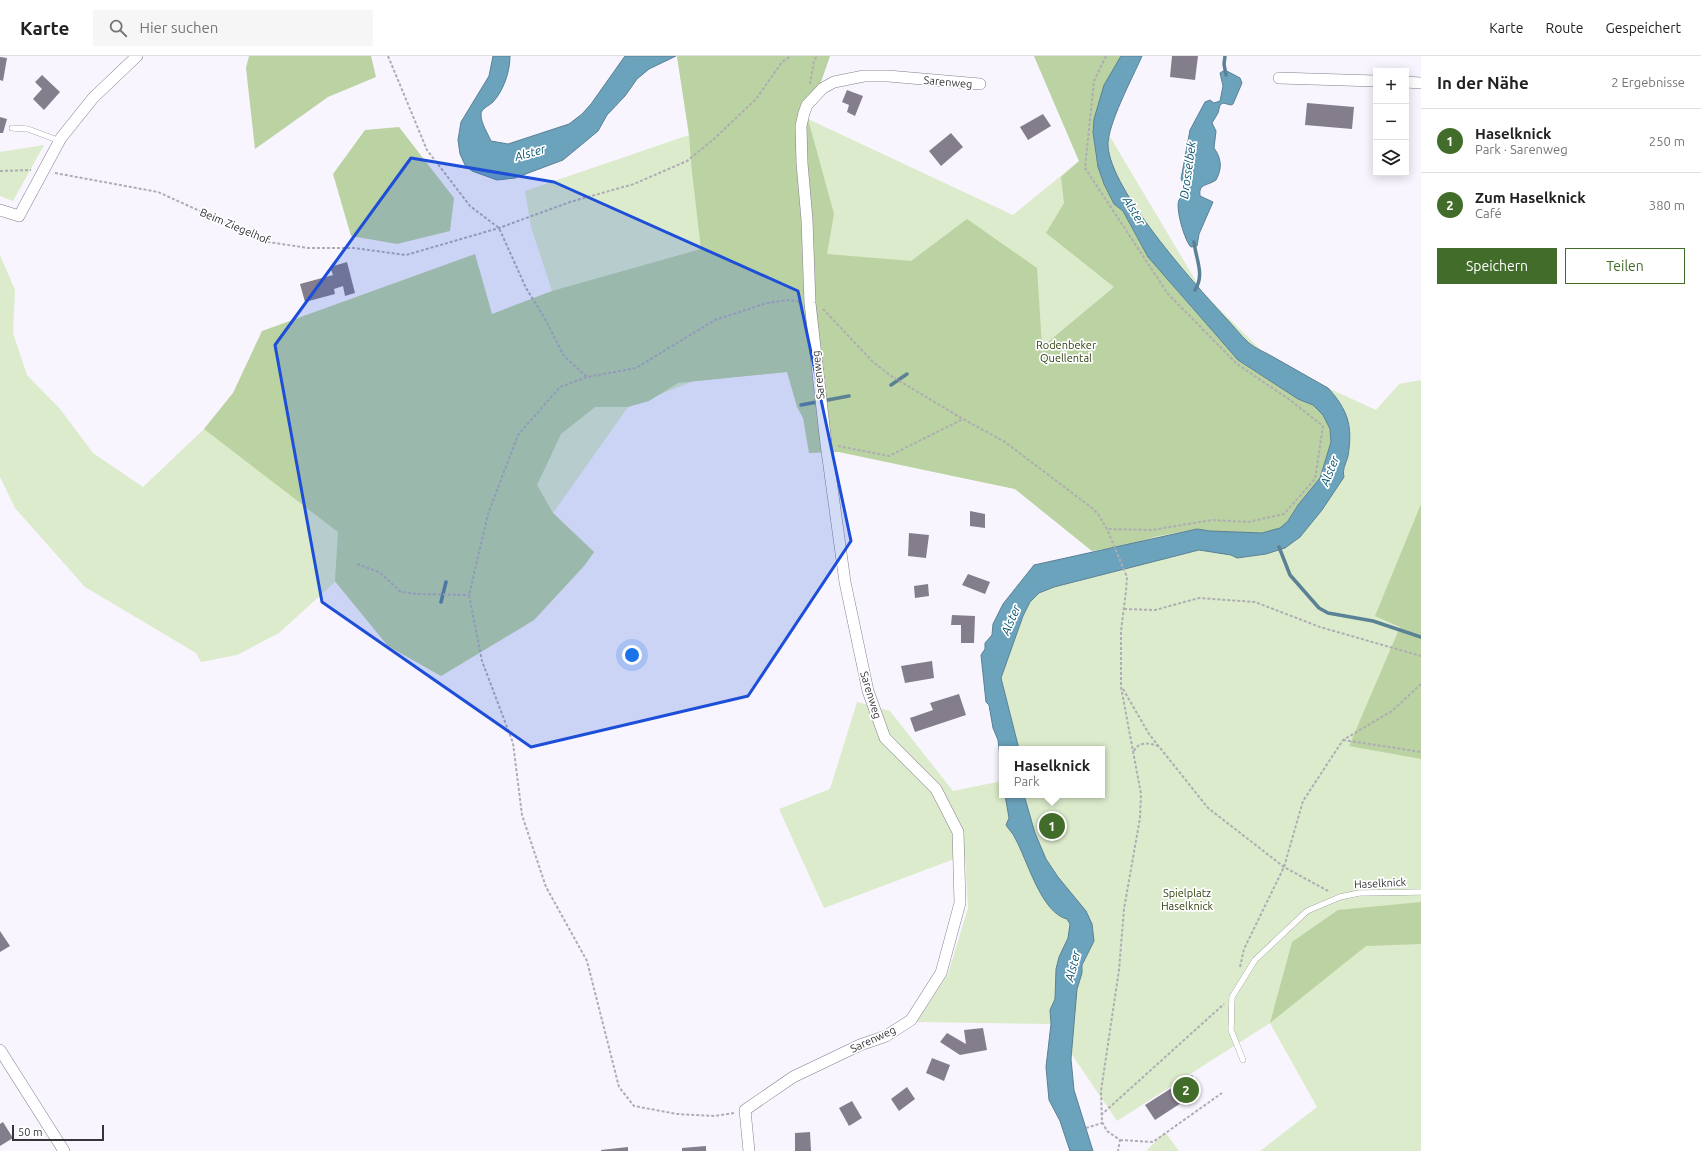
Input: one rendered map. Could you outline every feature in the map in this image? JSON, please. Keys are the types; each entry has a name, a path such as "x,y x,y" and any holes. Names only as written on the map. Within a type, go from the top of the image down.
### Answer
{"street":[{"path":"0,210 19,216 60,141 93,98 137,56"},
{"name":"Sarenweg","path":"745,1110 793,1077 860,1045 886,1036 911,1020 942,973 960,903 958,832 936,789 885,738 868,691 845,582 826,444 810,303 807,220 802,163 801,126 807,105 814,96 834,82 864,76 888,76 980,84"},
{"path":"1279,78 1373,81"},
{"path":"1409,82 1421,83"},
{"path":"0,1050 64,1151"},
{"path":"745,1110 749,1151"}],"lane":[{"path":"12,128 28,129 60,141"},
{"name":"Haselknick","path":"1243,1060 1230,1030 1232,997 1255,960 1307,911 1340,897 1359,893 1421,892"}],"path":[{"path":"388,56 427,150 470,206 499,228 526,288 544,317 564,356 587,376"},
{"name":"Beim Ziegelhof","path":"0,172 11,170 43,171 93,178 158,192 268,242 308,248 354,248 406,256 499,228 570,202 634,184 687,161 714,140 756,99 782,62 791,56"},
{"path":"807,105 814,61 817,56"},
{"path":"1106,56 1094,81 1085,168 1168,294 1237,364 1290,400 1323,426 1315,479 1284,514 1248,522 1212,520 1152,530 1107,529"},
{"path":"745,1110 715,1116 677,1114 634,1106 619,1087 587,961 546,887 522,815 513,743 482,661 469,595 488,514 518,435 560,387 587,376 636,368 715,320 767,303 789,300 821,306 873,362 902,383 1005,442 1023,454 1092,508 1098,514 1107,529 1127,577 1120,631 1122,686 1141,794 1140,818 1124,909 1119,970 1102,1091 1102,1122 1107,1131 1120,1140 1153,1142 1222,1093"},
{"path":"826,444 889,456 963,419"},
{"path":"357,564 379,572 401,592 419,594 469,595"},
{"path":"1124,609 1154,610 1199,598 1255,602 1320,626 1421,656"},
{"path":"1239,969 1244,949 1284,867 1303,801 1343,740 1392,711 1421,684"},
{"path":"1122,686 1142,722 1208,808 1284,867 1340,897"},
{"path":"1343,740 1421,752"},
{"path":"1133,752 1136,747 1141,744 1147,743 1159,746"},
{"path":"1101,1115 1232,997"},
{"path":"1086,1128 1102,1122"},
{"path":"1118,1151 1120,1140"}],"highlighted area":[{"path":"411,158 554,182 798,291 851,541 748,696 531,747 322,602 275,345"}],"green space":[{"path":"249,56 371,56 376,77 328,97 255,149 246,68"},
{"name":"Rodenbeker Quellental","path":"677,56 830,56 808,119 1013,215 1079,161 1034,56 1128,56 1109,135 1203,293 1261,350 1328,388 1376,410 1399,384 1421,380 1421,1151 1260,1151 1317,1107 1270,1023 1117,1121 1051,1024 917,1022 948,974 968,908 965,855 824,908 779,809 830,789 857,702 890,711 953,791 999,782 999,798 1105,798 1105,746 1018,746 1001,678 1023,616 1030,602 1039,593 1054,587 1165,557 1092,551 1015,489 839,452 787,372 694,381 628,407 553,513 594,552 584,566 534,620 441,676 388,646 335,582 279,633 237,655 201,662 196,653 85,587 15,508 0,477 0,255 15,290 13,333 27,375 60,409 93,453 143,487 204,429 233,393 492,315 552,291 531,227 525,191 689,135"},
{"name":"Rodenbeker Quellental","path":"677,56 830,56 808,119 834,214 827,254 911,261 967,219 1037,268 1042,347 1114,287 1046,233 1064,203 1061,177 1079,161 1034,56 1121,56 1104,85 1093,132 1098,167 1114,204 1123,211 1148,257 1238,360 1298,399 1313,405 1323,415 1330,429 1331,442 1320,478 1298,505 1288,521 1280,529 1262,533 1197,529 1158,536 1127,545 1092,551 1015,489 839,452 809,453 803,418 797,407 787,372 678,383 649,401 628,407 595,407 561,434 537,485 553,513 594,552 584,566 534,620 441,676 388,646 335,581 338,532 204,429 233,393 262,331 475,254 492,314 552,291 701,249 689,135"},
{"path":"399,127 454,198 450,231 397,244 351,236 333,174 365,130"},
{"path":"44,145 13,201 0,196 0,152"},
{"path":"1421,504 1421,759 1349,746 1400,627 1375,616"},
{"path":"1421,902 1421,944 1366,946 1270,1023 1292,942 1338,910"},
{"path":"1165,1132 1179,1151 1146,1151"}],"water":[{"name":"Alster","path":"493,56 510,56 509,68 506,80 500,92 493,102 482,111 481,118 491,141 508,144 569,124 582,114 591,104 625,56 676,56 649,69 637,79 625,96 607,115 598,131 563,160 515,178 497,180 472,171 465,165 460,154 458,140 461,122 489,76"},
{"name":"Alster","path":"1121,56 1142,56 1116,114 1109,137 1108,146 1113,165 1123,187 1138,211 1174,259 1249,343 1328,388 1335,396 1344,411 1349,427 1350,436 1348,456 1344,469 1344,477 1322,510 1300,537 1285,548 1266,554 1237,558 1231,555 1199,550 1054,587 1039,593 1030,602 1023,616 1001,678 1018,746 999,746 999,748 998,740 993,728 989,705 986,702 981,655 985,649 985,643 992,635 993,624 1003,604 1034,565 1197,529 1262,533 1280,528 1288,521 1298,505 1320,478 1331,442 1330,429 1323,415 1313,405 1298,399 1238,360 1148,257 1123,211 1114,204 1104,184 1098,167 1093,132 1094,119 1104,85"},
{"path":"1225,70 1240,78 1242,83 1233,104 1223,103 1220,105 1218,113 1212,123 1216,131 1214,148 1219,156 1220,168 1216,180 1204,185 1201,189 1200,196 1213,202 1199,234 1197,246 1191,247 1186,239 1181,225 1178,210 1179,200 1188,191 1181,179 1190,130 1205,102 1210,100 1214,103 1220,101 1223,86 1220,73"},
{"name":"Alster","path":"1006,798 1025,798 1035,833 1046,859 1058,877 1086,911 1092,924 1094,941 1082,965 1082,973 1077,989 1071,1059 1074,1090 1093,1151 1070,1151 1060,1121 1049,1100 1046,1067 1051,1024 1050,1010 1055,999 1056,969 1059,957 1068,938 1070,924 1067,919 1058,915 1050,907 1042,896 1020,847 1006,825 1009,818"}],"building":[{"path":"1172,56 1198,56 1195,80 1170,77"},
{"path":"0,57 7,58 3,81 0,80"},
{"path":"42,75 60,92 44,110 33,99 42,89 35,82"},
{"path":"847,90 863,96 855,116 847,112 849,105 842,102"},
{"path":"1307,103 1354,107 1352,129 1305,125"},
{"path":"1043,114 1051,126 1028,140 1020,127"},
{"path":"0,117 7,119 3,133 0,133"},
{"path":"951,133 963,147 941,166 929,151"},
{"path":"347,262 355,293 345,296 343,286 334,289 335,294 305,302 300,284 333,275 330,267"},
{"path":"970,511 985,514 985,528 970,526"},
{"path":"909,533 929,535 926,558 908,556"},
{"path":"968,574 990,582 985,594 962,585"},
{"path":"928,584 929,596 915,598 914,586"},
{"path":"952,615 975,616 974,643 961,643 961,625 951,625"},
{"path":"932,661 934,678 905,683 901,666"},
{"path":"959,694 966,715 915,732 910,718 933,710 930,703"},
{"path":"0,931 10,946 0,952"},
{"path":"983,1028 987,1050 960,1055 940,1042 947,1033 966,1044 964,1030"},
{"path":"932,1058 950,1065 944,1081 926,1073"},
{"path":"1192,1075 1201,1090 1155,1120 1145,1105"},
{"path":"907,1087 915,1099 899,1111 891,1099"},
{"path":"852,1101 862,1118 849,1126 839,1108"},
{"path":"3,1122 13,1138 0,1146 0,1124"},
{"path":"810,1132 811,1151 795,1151 795,1133"},
{"path":"706,1146 706,1151 682,1151 682,1148"},
{"path":"628,1147 628,1151 601,1151 601,1150"}],"waterway":[{"name":"Drosselbek","path":"1225,56 1224,64 1226,75"},
{"name":"Drosselbek","path":"1194,242 1200,273 1195,290"},
{"path":"891,385 907,374"},
{"path":"801,405 849,396"},
{"path":"1279,547 1290,575 1319,608 1328,613 1373,621 1421,637"},
{"path":"441,602 446,582"}],"place":[{"name":"Haselknick","path":"1052,826"},
{"name":"Zum Haselknick","path":"1186,1090"}],"park label":[{"name":"Spielplatz Haselknick","path":"1187,899"}]}
